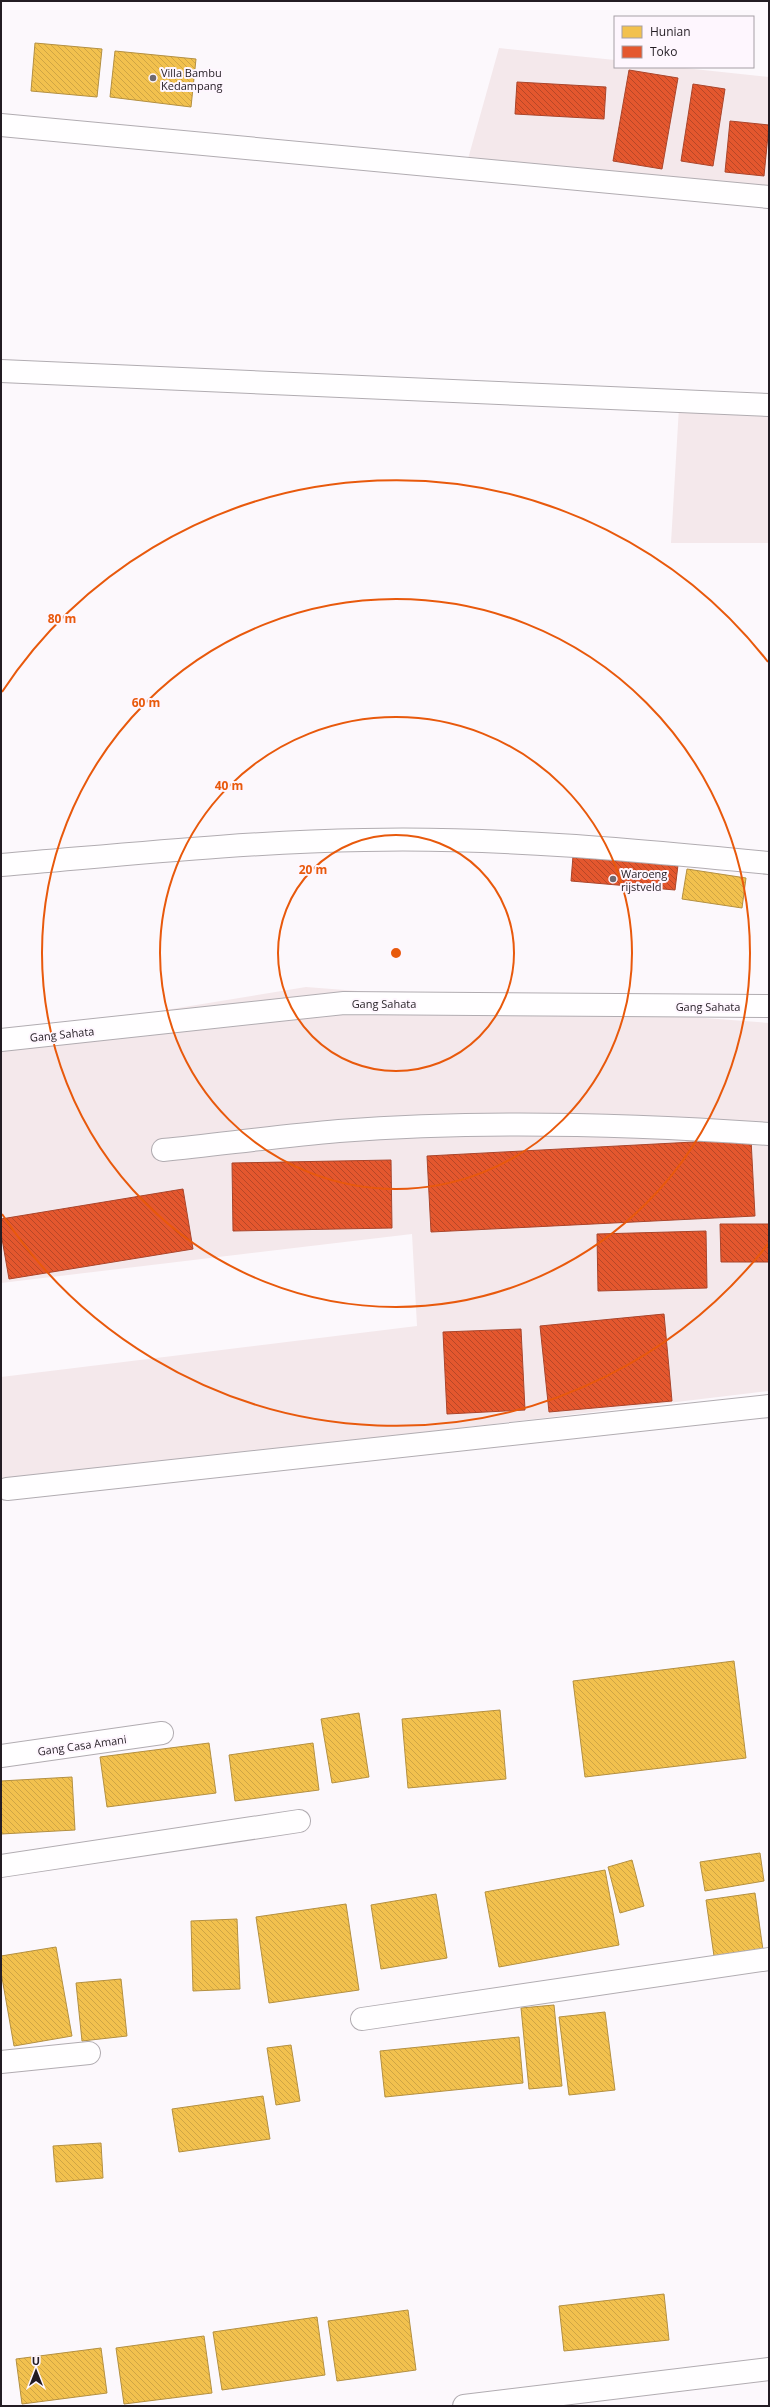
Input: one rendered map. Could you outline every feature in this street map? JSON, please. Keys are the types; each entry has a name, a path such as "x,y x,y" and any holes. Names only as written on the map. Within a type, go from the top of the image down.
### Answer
{"street":[{"path":"1,124 769,197"},
{"path":"1,371 769,405"},
{"path":"1,865 238,846 365,840 517,843 645,851 769,863"},
{"name":"Gang Sahata","path":"1,1040 344,1003 769,1006"},
{"path":"163,1150 339,1131 454,1126 656,1126 769,1134"},
{"path":"7,1490 769,1406"},
{"name":"Gang Casa Amani","path":"1,1756 162,1733"},
{"path":"1,1866 299,1820"},
{"path":"362,2019 769,1959"},
{"path":"1,2062 88,2053"},
{"path":"464,2406 769,2369"}],"shaded area":[{"path":"499,48 614,60 614,68 684,68 769,77 769,199 466,166"},
{"path":"679,407 769,410 769,543 671,543"},
{"path":"306,987 769,1023 769,1391 1,1483 1,1377 417,1326 412,1234 1,1283 1,1037"}],"building: Hunian":[{"path":"35,43 102,49 97,97 31,91"},
{"name":"Villa Bambu Kedampang","path":"115,51 196,59 191,107 110,97"},
{"path":"687,869 746,878 742,908 682,899"},
{"path":"734,1661 746,1758 585,1777 573,1681"},
{"path":"500,1710 506,1779 408,1788 402,1719"},
{"path":"359,1713 369,1777 332,1783 321,1719"},
{"path":"209,1743 216,1793 107,1807 100,1757"},
{"path":"313,1743 319,1790 235,1801 229,1755"},
{"path":"72,1777 75,1830 1,1834 1,1781"},
{"path":"760,1853 764,1881 705,1891 700,1862"},
{"path":"632,1860 644,1906 620,1913 608,1867"},
{"path":"605,1870 619,1945 499,1967 485,1892"},
{"path":"755,1893 763,1950 714,1956 706,1900"},
{"path":"436,1894 447,1958 381,1969 371,1905"},
{"path":"346,1904 359,1990 269,2003 256,1917"},
{"path":"237,1919 240,1989 193,1991 191,1921"},
{"path":"56,1947 72,2036 14,2046 1,1972 1,1956"},
{"path":"121,1979 127,2036 82,2041 76,1983"},
{"path":"554,2005 562,2086 529,2089 521,2008"},
{"path":"605,2012 615,2090 569,2095 559,2017"},
{"path":"519,2037 523,2083 385,2097 380,2051"},
{"path":"291,2045 300,2101 276,2105 267,2048"},
{"path":"263,2096 270,2139 179,2152 172,2109"},
{"path":"101,2143 103,2178 56,2182 53,2146"},
{"path":"664,2294 669,2340 564,2351 559,2306"},
{"path":"408,2310 416,2370 337,2381 328,2321"},
{"path":"317,2317 325,2375 222,2390 213,2332"},
{"path":"204,2336 212,2393 124,2404 116,2348"},
{"path":"101,2348 107,2393 22,2404 16,2359"}],"building: Toko":[{"path":"629,70 678,78 662,169 613,161"},
{"path":"517,82 606,87 604,119 515,114"},
{"path":"693,84 725,89 713,166 681,161"},
{"path":"730,121 769,125 764,176 725,172"},
{"path":"573,856 678,865 675,890 571,881"},
{"path":"751,1139 755,1216 431,1232 427,1156"},
{"path":"391,1160 392,1228 233,1231 232,1163"},
{"path":"183,1189 193,1249 9,1279 1,1233 1,1219"},
{"path":"720,1224 769,1224 769,1262 721,1262"},
{"path":"706,1231 707,1288 598,1291 597,1234"},
{"path":"664,1314 672,1401 549,1412 540,1326"},
{"path":"521,1329 525,1410 447,1414 443,1332"}],"place":[{"name":"Villa Bambu Kedampang","path":"153,78"},
{"name":"Waroeng rijstveld","path":"613,879"}]}
